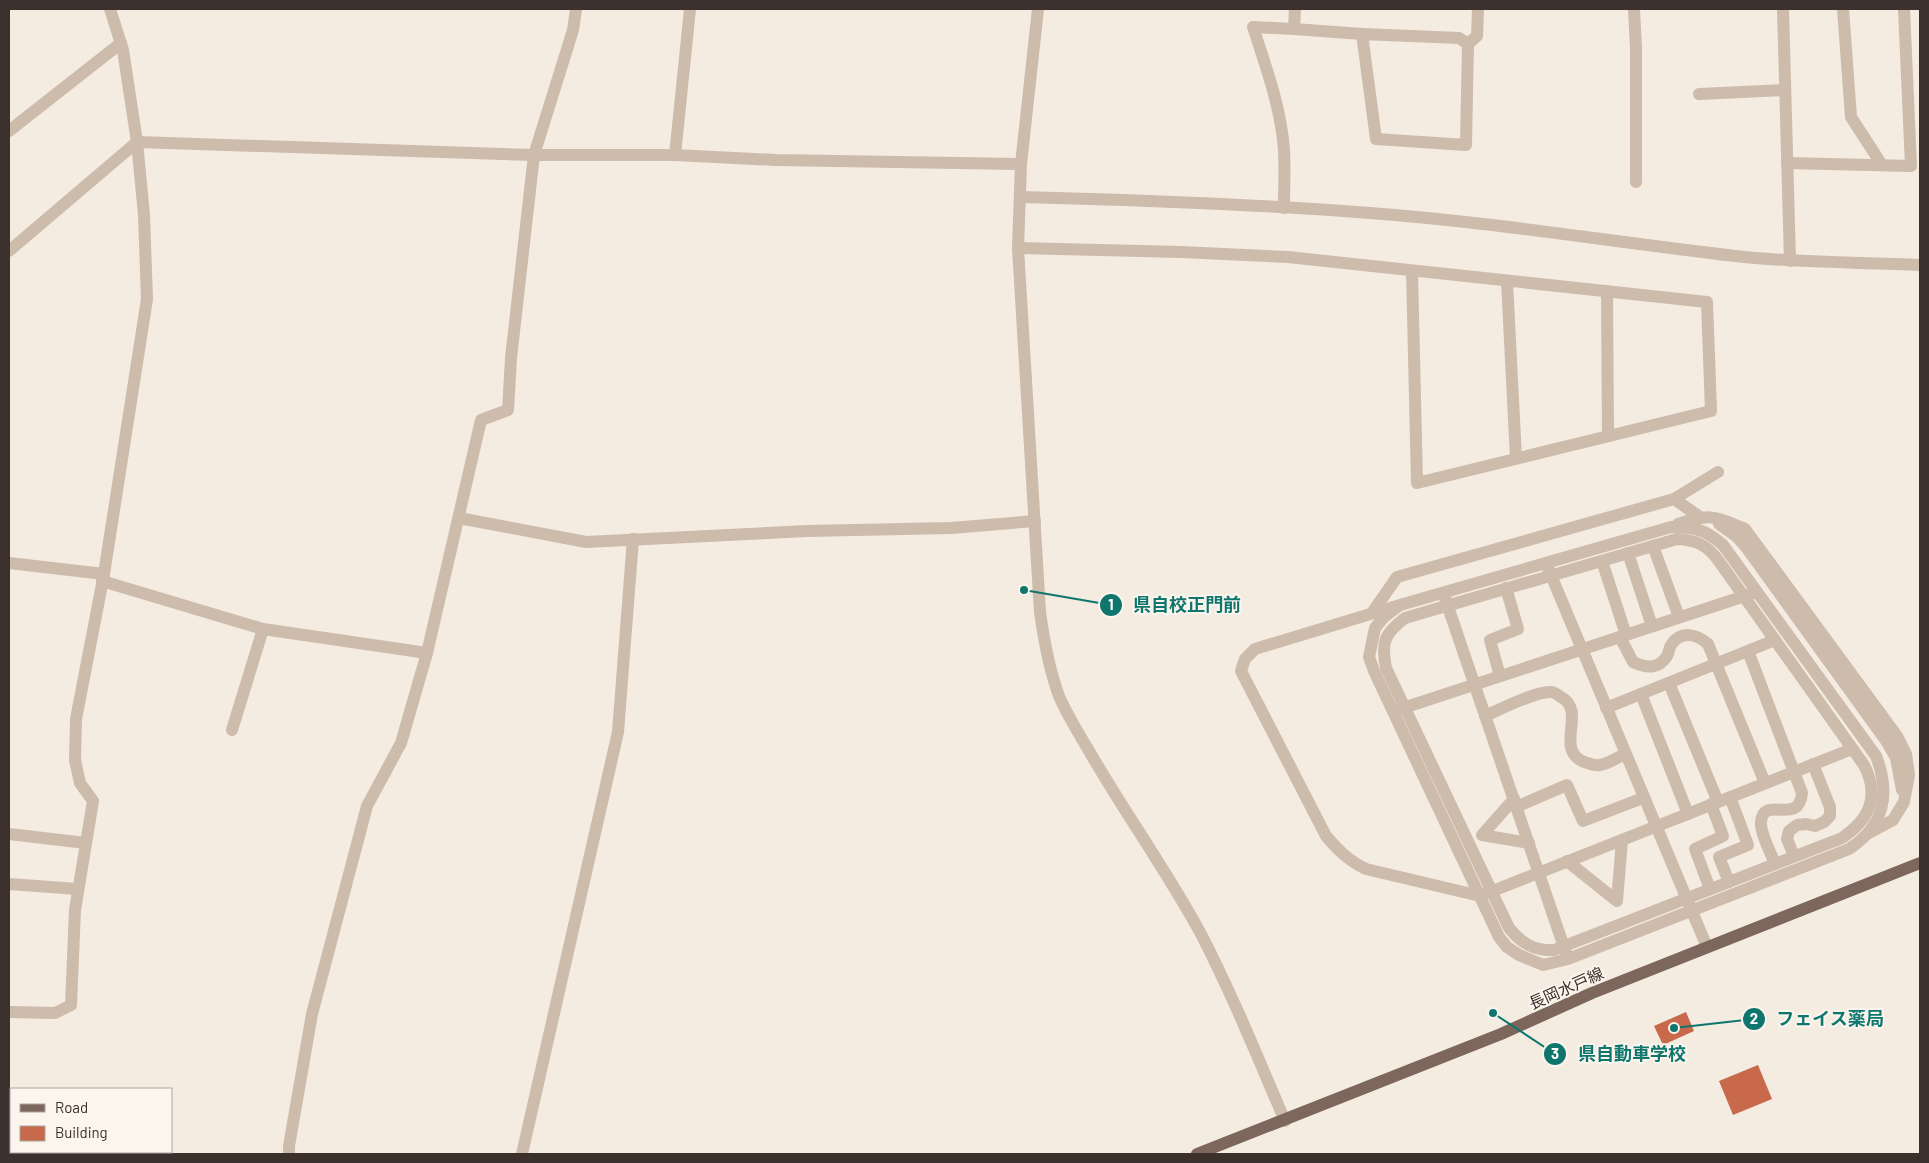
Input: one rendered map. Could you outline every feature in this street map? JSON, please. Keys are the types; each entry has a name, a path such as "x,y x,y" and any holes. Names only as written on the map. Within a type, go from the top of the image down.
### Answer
{"main road":[{"name":"長岡水戸線","path":"1197,1154 1285,1121 1501,1034 1592,993 1920,862"}],"street":[{"path":"9,1012 55,1013 71,1005 75,910 93,801 80,783 74,760 76,719 103,578 147,299 144,216 137,142 121,43 110,9"},
{"path":"289,1154 312,1014 367,806 402,743 427,653 482,420 508,410 534,155 573,30 576,9"},
{"path":"675,155 690,9"},
{"path":"1038,9 1021,164 1018,248 1040,612 1049,664 1060,697 1111,789 1154,854 1201,935 1285,1121"},
{"path":"1294,29 1295,9"},
{"path":"1362,34 1376,139 1466,145 1468,44 1477,36 1478,9"},
{"path":"1634,9 1636,48 1636,182"},
{"path":"1783,9 1790,261"},
{"path":"1843,9 1852,117 1882,165"},
{"path":"1787,163 1911,166 1904,9"},
{"path":"1284,208 1284,150 1277,108 1253,27 1459,38 1468,44"},
{"path":"9,132 121,43"},
{"path":"1699,94 1785,90"},
{"path":"9,251 137,142 534,155 675,155 776,160 1021,164"},
{"path":"1021,197 1115,199 1370,213 1503,227 1736,256 1790,261 1920,265"},
{"path":"1018,248 1288,257 1707,302 1711,411 1416,483 1412,271"},
{"path":"1507,282 1516,458"},
{"path":"1607,291 1608,435"},
{"path":"1372,613 1397,577 1674,499 1718,472"},
{"path":"1400,605 1384,617 1375,628 1369,657 1392,711 1499,937 1519,955 1543,965 1568,960 1849,849 1869,833 1893,820 1904,802 1909,775 1906,754 1897,736 1745,529 1705,516 1674,499"},
{"path":"1705,516 1548,569 1445,599 1405,618 1391,628 1385,640 1383,654 1386,668 1405,707 1492,891 1509,928 1518,939 1530,947 1554,950 1842,838 1855,829 1864,819 1870,808 1873,792 1871,777 1864,764 1710,549 1690,540 1677,539 1602,561 1548,569 1506,588 1445,599 1400,605 1255,649 1245,659 1241,672 1326,836 1354,864 1366,869 1480,896 1492,891 1567,862 1656,826 1688,814 1714,803 1794,772 1852,748"},
{"path":"459,518 586,542 807,531 951,528 1035,521"},
{"path":"1671,527 1699,529 1713,536 1734,559 1876,756 1881,769 1884,797 1881,811 1869,833"},
{"path":"522,1154 618,732 633,540"},
{"path":"1653,546 1678,617"},
{"path":"1628,553 1652,626"},
{"path":"1602,561 1623,636 1633,662 1645,667 1654,667 1668,655 1672,644 1679,638 1690,634 1700,637 1708,644 1765,783"},
{"path":"9,563 103,578 263,629 427,653"},
{"path":"1548,569 1706,947"},
{"path":"1500,676 1490,640 1518,629 1506,588"},
{"path":"1392,711 1757,592"},
{"path":"1445,599 1568,960"},
{"path":"232,730 263,629"},
{"path":"1606,708 1775,640"},
{"path":"1748,651 1802,793 1801,802 1795,808 1787,811 1776,808 1768,810 1763,815 1760,823 1775,864"},
{"path":"1669,683 1714,803 1723,836 1694,849 1710,889"},
{"path":"1485,716 1542,693 1552,692 1564,698 1572,707 1573,718 1569,733 1570,746 1577,758 1588,764 1600,765 1625,754"},
{"path":"1641,694 1688,814"},
{"path":"1794,856 1787,839 1789,831 1797,825 1815,826 1824,822 1830,816 1830,807 1813,764"},
{"path":"1529,843 1482,835 1515,803 1568,785 1583,821 1643,798"},
{"path":"1729,882 1719,857 1748,845 1730,797"},
{"path":"9,834 86,843"},
{"path":"1567,862 1617,901 1622,840"},
{"path":"9,884 78,889"}],"building":[{"path":"1686,1012 1694,1031 1663,1045 1654,1026"},
{"path":"1758,1065 1772,1099 1733,1115 1719,1081"}],"place":[{"name":"県自校正門前","path":"1024,590"},
{"name":"県自動車学校","path":"1493,1013"},
{"name":"フェイス薬局","path":"1674,1028"}]}
